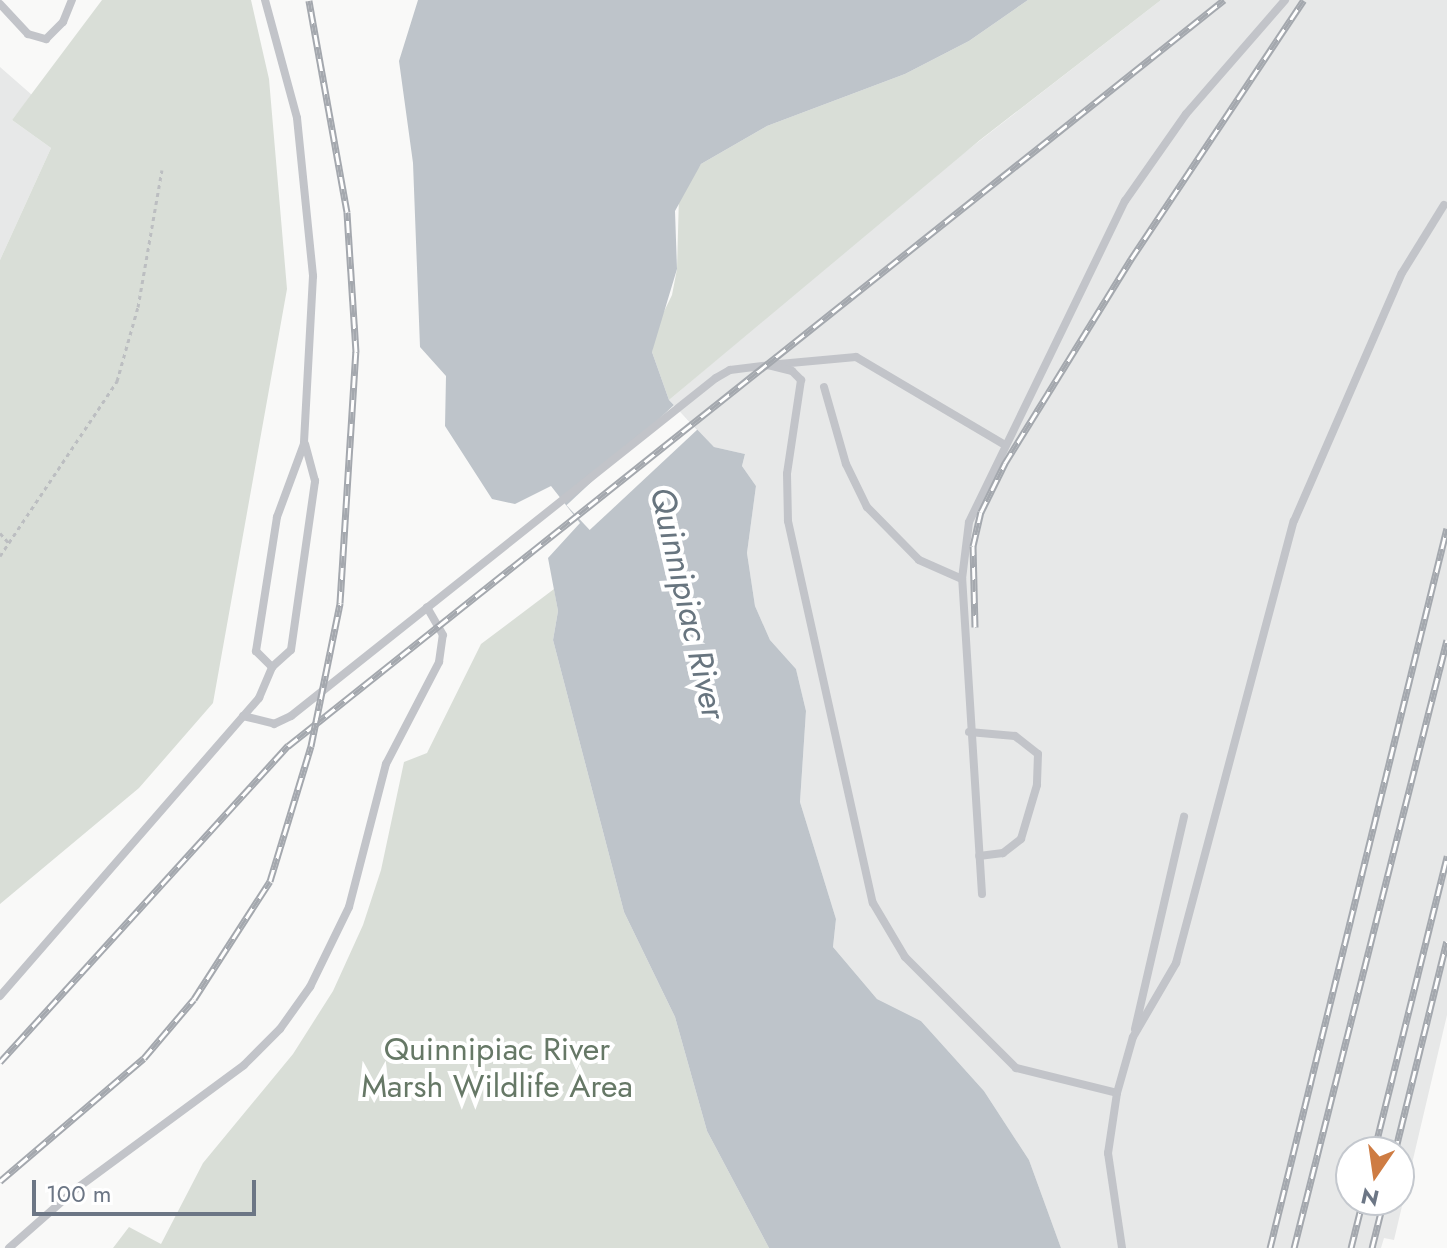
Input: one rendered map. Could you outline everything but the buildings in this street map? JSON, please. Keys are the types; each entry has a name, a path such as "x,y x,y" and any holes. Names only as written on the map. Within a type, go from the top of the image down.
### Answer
{"lane":[{"path":"0,4 28,34 46,39 63,22 72,0"},
{"path":"265,0 297,118 313,276 304,444 277,517 256,651 272,667"},
{"path":"982,894 969,732 962,579 969,522 1131,192 1186,114 1285,0"},
{"path":"1133,1037 1176,963 1294,521 1402,273 1444,205"},
{"path":"243,716 260,723 282,722 724,373 823,357 865,360 1005,445"},
{"path":"768,365 792,371 801,380 787,474 788,521 858,850 880,920 905,957 1016,1068 1117,1093"},
{"path":"824,387 846,464 867,507 919,560 962,579"},
{"path":"0,996 259,698 272,667 291,650 315,481 304,444"},
{"path":"9,1248 76,1189 244,1065 280,1029 310,987 349,907 391,752 439,662 443,635 427,607"},
{"path":"969,732 1015,736 1038,754 1037,785 1021,839 1003,853 979,856"},
{"path":"1122,1248 1108,1153 1117,1093 1184,817"}],"path":[{"path":"0,556 117,381 138,307 162,170"},
{"path":"0,533 9,543"}],"shaded area":[{"path":"1161,0 1447,0 1447,1015 1415,1151 1415,1136 1335,1136 1335,1216 1400,1216 1394,1240 1384,1238 1381,1248 1061,1248 1029,1160 984,1091 921,1021 877,999 833,947 836,919 800,802 806,711 796,669 770,640 755,606 747,553 756,486 742,466 745,454 714,447 669,400 911,194"},
{"path":"0,67 32,95 12,120 51,148 0,260"}],"green space":[{"path":"102,0 251,0 269,79 287,289 213,703 139,788 0,904 0,260 51,148 12,120"},
{"path":"1028,0 1161,0 980,140 669,400 652,352 654,332 672,295 677,269 679,195 701,164 767,126 905,74 969,41"},
{"name":"Quinnipiac River Marsh Wildlife Area","path":"554,589 558,611 553,640 624,912 675,1017 707,1131 769,1248 113,1248 129,1227 161,1244 203,1163 293,1054 333,991 363,925 381,870 404,762 427,753 481,644"}],"water":[{"name":"Quinnipiac River","path":"418,0 1028,0 969,41 905,74 767,126 701,164 675,211 677,269 652,352 669,400 714,447 745,454 742,466 756,486 747,553 755,606 770,640 796,669 806,711 800,802 836,919 833,947 877,999 921,1021 984,1091 1029,1160 1061,1248 769,1248 707,1131 675,1017 624,912 553,640 558,611 548,558 580,523 551,486 515,504 492,499 445,426 446,376 420,347 413,163 399,61"}],"pier":[{"path":"674,405 697,430 590,530 566,505"}],"railway":[{"path":"0,1181 144,1058 194,999 270,881 311,746 340,603 356,352 347,212 309,0"},
{"path":"0,1062 288,746 1224,0"},
{"path":"975,627 973,546 981,512 1005,463 1131,259 1304,0"},
{"path":"1270,1248 1447,528"},
{"path":"1294,1248 1447,640"},
{"path":"1378,1136 1447,856"},
{"path":"1399,1136 1447,941"},
{"path":"1351,1248 1359,1216"},
{"path":"1372,1248 1380,1216"}]}
